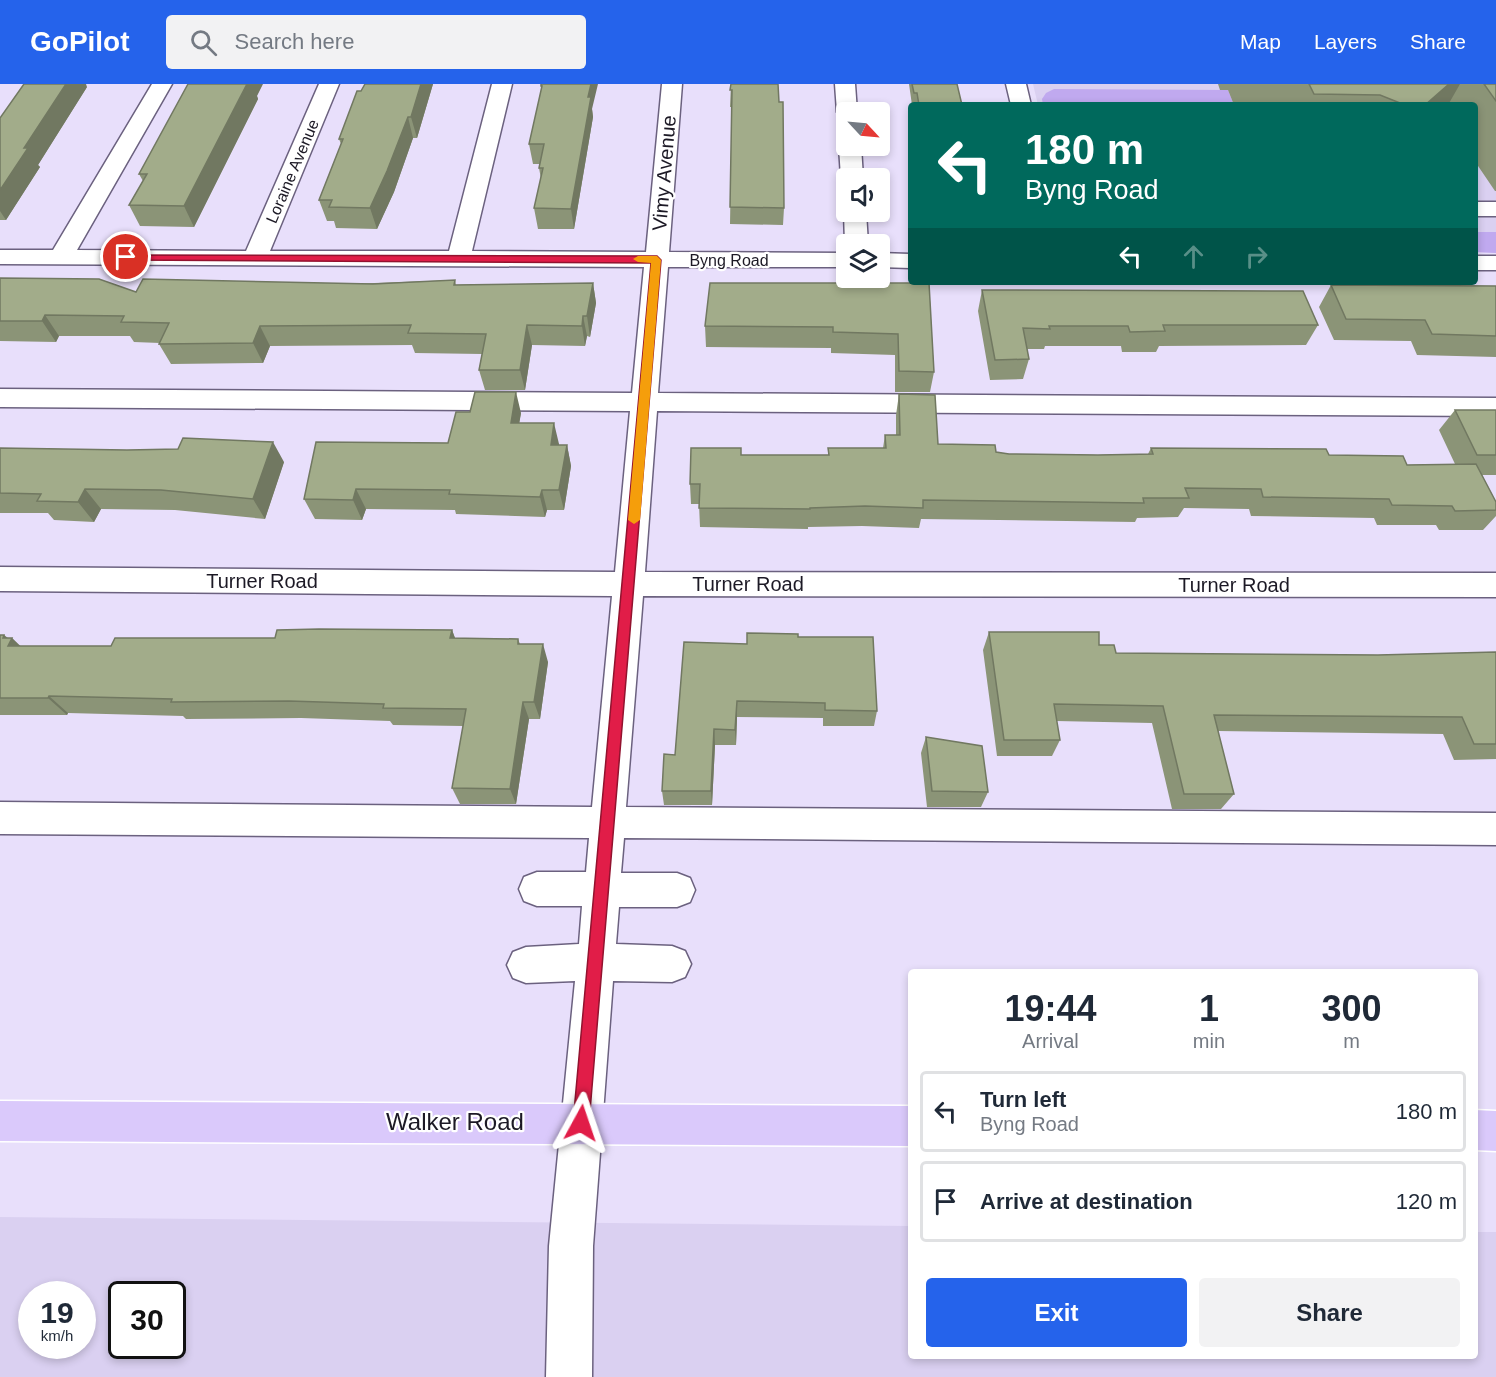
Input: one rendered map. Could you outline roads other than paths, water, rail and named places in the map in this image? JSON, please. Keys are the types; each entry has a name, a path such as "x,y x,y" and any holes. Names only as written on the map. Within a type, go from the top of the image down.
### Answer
{"main road":[{"name":"Walker Road","path":"0,1121 908,1126"},
{"path":"1478,1130 1496,1131"}],"street":[{"path":"61,257 162,84"},
{"name":"Loraine Avenue","path":"255,258 329,84"},
{"path":"459,258 502,84"},
{"name":"Vimy Avenue","path":"569,1377 571,1246 672,84"},
{"path":"845,84 846,102"},
{"path":"1016,84 1020,102"},
{"path":"1478,209 1496,209"},
{"name":"Byng Road","path":"0,256 836,260"},
{"path":"890,260 908,261"},
{"path":"1478,263 1496,263"},
{"path":"0,398 1496,408"},
{"name":"Turner Road","path":"0,579 628,584 1496,585"},
{"path":"0,818 1496,829"},
{"path":"537,889 677,890"},
{"path":"526,965 672,964"}]}
